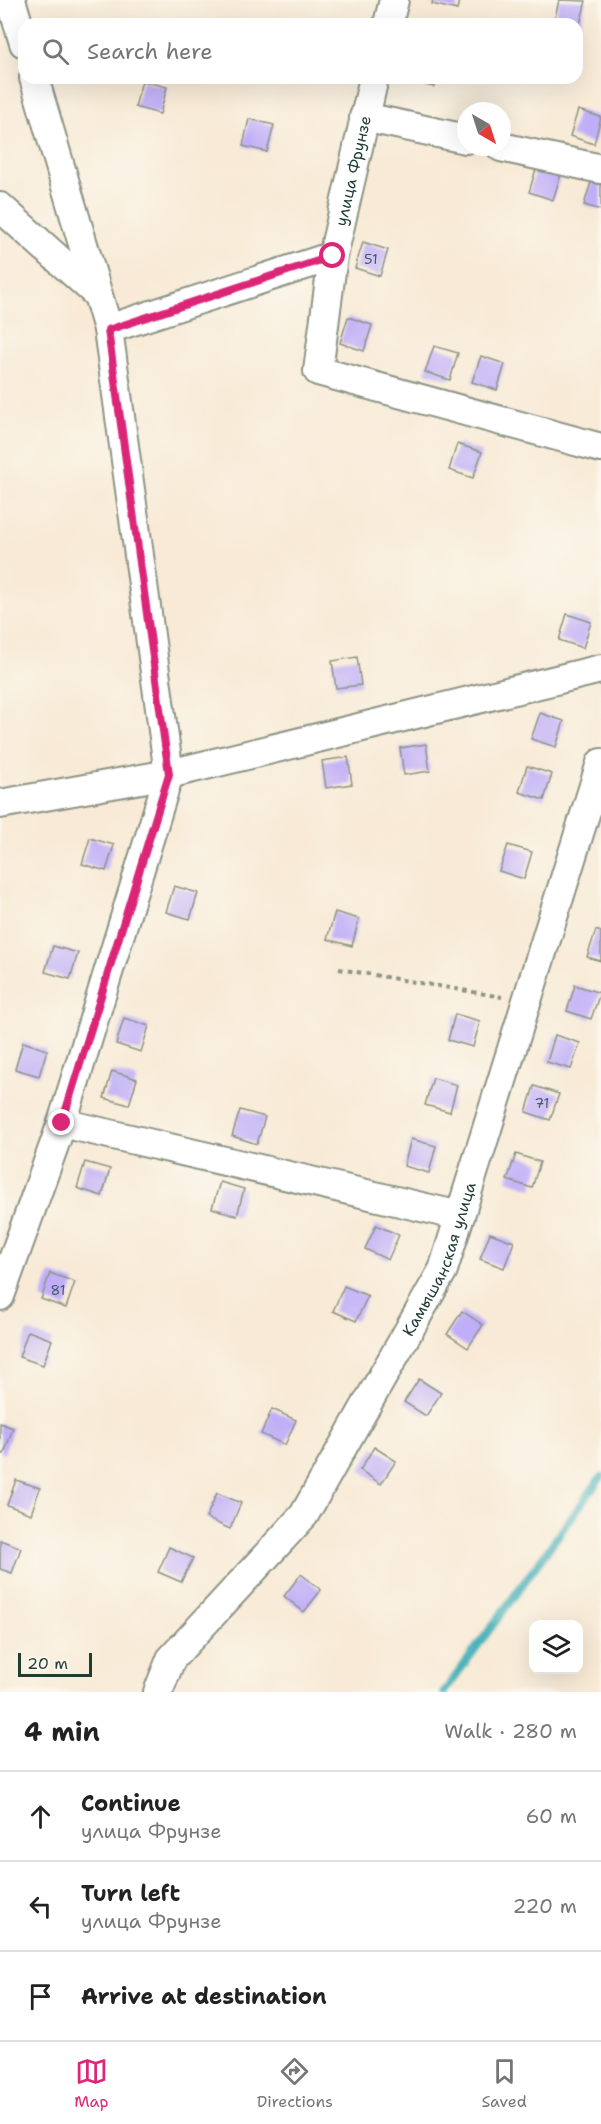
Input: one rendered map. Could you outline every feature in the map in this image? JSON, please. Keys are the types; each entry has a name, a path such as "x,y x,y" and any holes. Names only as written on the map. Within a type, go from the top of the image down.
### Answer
{"street":[{"path":"11,0 18,23"},
{"path":"390,18 394,0"},
{"path":"0,1296 62,1123 169,774 108,330 36,84"},
{"name":"улица Фрунзе","path":"372,84 333,256 318,371 601,448"},
{"path":"364,117 457,137"},
{"path":"511,149 601,169"},
{"path":"0,207 97,294"},
{"path":"108,330 333,256"},
{"path":"0,804 169,774 601,669"},
{"name":"Камышанская улица","path":"158,1692 171,1659 304,1515 443,1270 601,764"},
{"path":"62,1123 460,1216"}],"path":[{"path":"339,969 527,1002"}],"building":[{"path":"433,0 459,0 457,10 432,4"},
{"path":"559,0 586,1 582,18 555,18"},
{"path":"141,84 167,87 160,114 135,107"},
{"path":"578,110 601,117 594,144 570,136"},
{"path":"249,119 274,125 267,152 243,146"},
{"path":"537,166 561,174 553,200 529,192"},
{"path":"592,179 601,182 601,210 584,205"},
{"path":"363,242 388,250 380,276 355,268"},
{"path":"348,317 372,325 364,351 340,343"},
{"path":"434,346 458,353 450,380 425,372"},
{"path":"481,356 505,364 497,390 472,382"},
{"path":"457,444 482,452 473,478 449,470"},
{"path":"567,614 591,622 583,648 559,640"},
{"path":"357,657 361,685 336,688 332,661"},
{"path":"540,713 564,721 556,747 531,739"},
{"path":"426,744 430,771 404,775 400,748"},
{"path":"348,757 352,784 326,788 322,761"},
{"path":"527,766 552,774 544,800 519,792"},
{"path":"90,838 114,845 106,871 82,864"},
{"path":"508,845 532,852 524,879 499,871"},
{"path":"174,886 198,893 190,919 166,912"},
{"path":"335,912 359,919 352,946 327,939"},
{"path":"596,930 601,932 601,961 587,957"},
{"path":"53,946 78,953 70,979 45,972"},
{"path":"575,985 600,993 591,1019 567,1011"},
{"path":"455,1014 480,1021 473,1047 448,1040"},
{"path":"124,1018 149,1026 141,1052 116,1044"},
{"path":"555,1035 580,1043 571,1069 547,1062"},
{"path":"23,1042 47,1050 39,1076 15,1069"},
{"path":"112,1071 137,1079 129,1105 104,1098"},
{"path":"433,1078 457,1085 450,1112 425,1105"},
{"path":"534,1086 559,1094 550,1120 526,1112"},
{"path":"240,1110 265,1117 257,1144 232,1136"},
{"path":"411,1139 436,1146 429,1173 404,1166"},
{"path":"516,1154 540,1162 532,1188 507,1180"},
{"path":"85,1162 110,1169 102,1196 77,1188"},
{"path":"220,1182 244,1189 237,1216 212,1208"},
{"path":"376,1225 399,1235 388,1260 365,1249"},
{"path":"490,1233 514,1242 504,1268 480,1259"},
{"path":"50,1273 75,1282 66,1308 41,1299"},
{"path":"344,1286 368,1296 356,1321 333,1311"},
{"path":"462,1311 483,1325 468,1348 447,1334"},
{"path":"28,1331 52,1340 43,1365 19,1357"},
{"path":"419,1379 441,1393 426,1416 404,1402"},
{"path":"272,1409 296,1420 285,1445 261,1434"},
{"path":"0,1423 13,1428 4,1454 0,1453"},
{"path":"374,1447 396,1461 381,1484 360,1470"},
{"path":"16,1480 40,1488 31,1514 7,1505"},
{"path":"217,1493 241,1503 230,1529 206,1518"},
{"path":"0,1540 21,1548 12,1573 0,1569"},
{"path":"169,1547 193,1558 181,1582 158,1572"},
{"path":"301,1574 321,1590 304,1612 284,1596"}],"waterway":[{"path":"444,1692 601,1477"}],"route":[{"path":"62,1123 169,774 108,330 333,256"}]}
